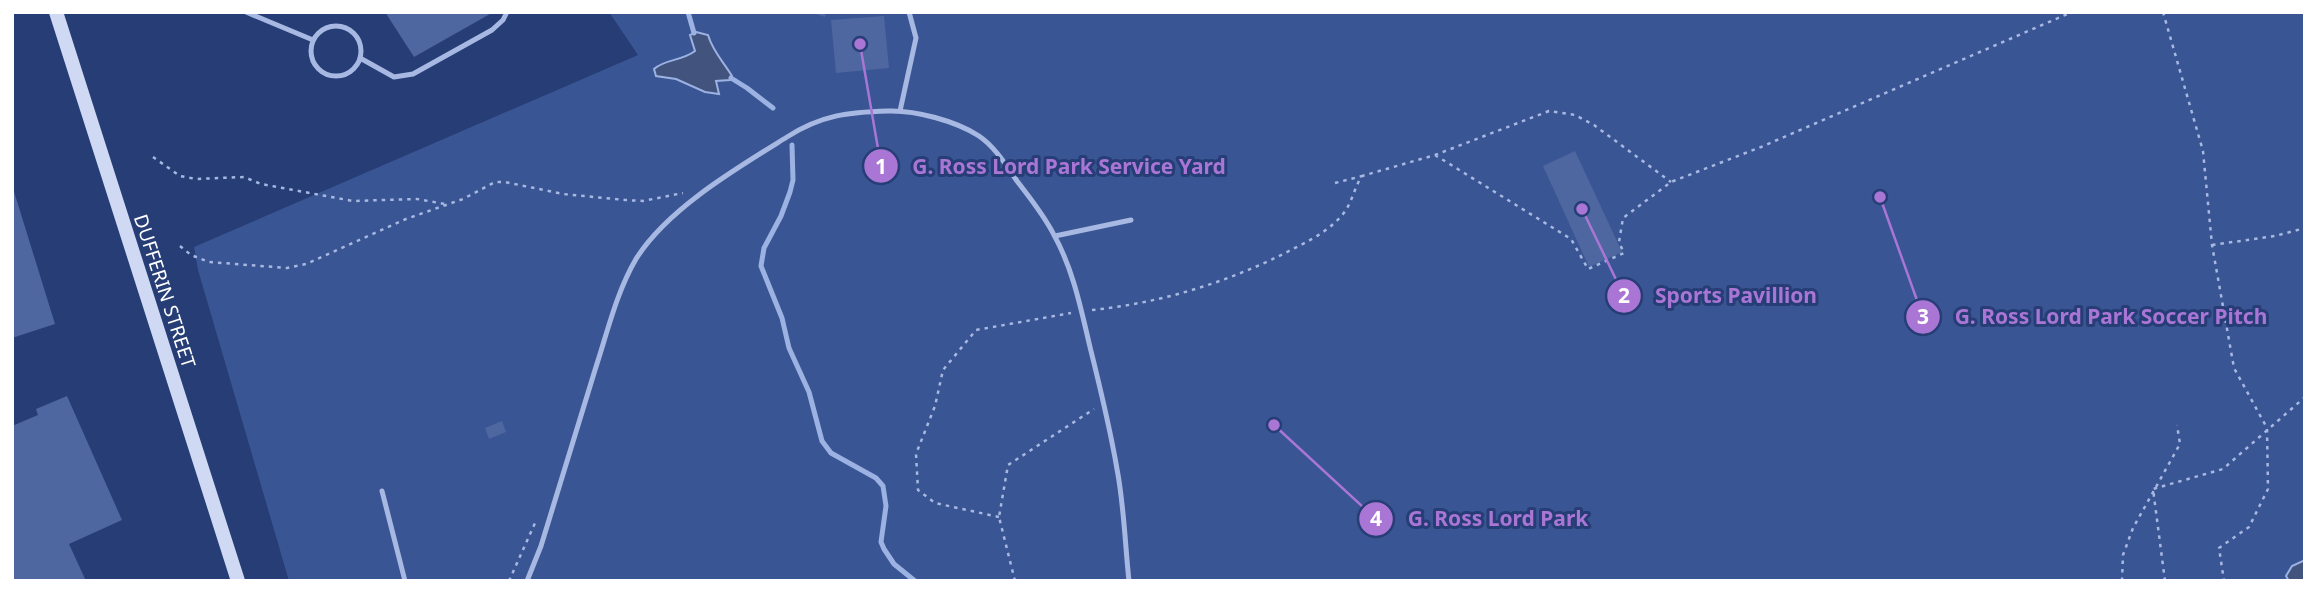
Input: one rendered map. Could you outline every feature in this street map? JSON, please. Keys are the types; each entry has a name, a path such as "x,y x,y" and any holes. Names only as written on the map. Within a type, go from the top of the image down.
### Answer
{"main road":[{"name":"DUFFERIN STREET","path":"56,12 237,581"}],"lane":[{"path":"246,12 286,31 313,40"},
{"path":"360,58 394,77 413,74 492,30 507,12"},
{"path":"900,111 916,38 909,12"},
{"path":"340,27 348,30 359,42 360,58 356,65 343,75 327,75 319,71 311,57 313,40 324,29 340,27"},
{"path":"527,581 541,546 615,308 635,261 654,235 708,189 799,129 822,119 848,113 900,111 949,123 977,135 1000,156 1055,236 1082,312 1118,472 1129,581"},
{"path":"1055,236 1131,220"},
{"path":"382,491 405,581"}],"path":[{"path":"1435,155 1571,239 1588,270 1624,253 1619,242 1623,218 1671,182 1761,147 2072,12"},
{"path":"2162,12 2203,150 2212,245 2234,369 2267,428 2268,489 2249,527 2219,548 2224,581"},
{"path":"1335,183 1435,155 1549,111 1575,115 1594,125 1671,182"},
{"path":"153,157 180,176 196,179 244,177 261,184 353,201 416,199 446,204"},
{"path":"999,517 935,503 918,490 916,454 935,407 943,370 976,330 1196,289 1253,270 1316,237 1335,223 1351,202 1362,176"},
{"path":"180,246 191,255 209,262 287,268 306,264 407,219 463,199 495,182 563,194 643,201 690,192 682,198"},
{"path":"2212,245 2275,236 2305,228"},
{"path":"2153,489 2223,469 2305,397"},
{"path":"1015,581 999,517 1008,465 1103,403"},
{"path":"2122,581 2123,555 2133,528 2180,443 2177,425"},
{"path":"2153,489 2165,581"},
{"path":"509,581 538,515"}],"shaded area":[{"path":"609,12 2305,12 2305,581 289,581 198,270 194,247 638,55"},
{"path":"696,32 708,35 732,76 730,80 716,81 719,94 705,92 676,79 656,76 654,69 658,66 695,51 690,35"},
{"path":"2305,560 2305,581 2289,581 2286,576 2292,566"}],"building":[{"path":"385,12 489,12 490,14 414,57"},
{"path":"810,12 826,12 825,17"},
{"path":"884,16 889,68 836,73 831,20"},
{"path":"1575,151 1622,252 1589,267 1543,166"},
{"path":"12,185 55,324 12,338"},
{"path":"67,396 122,520 69,544 86,581 12,581 12,426 38,415 36,409"},
{"path":"502,421 506,432 489,439 485,428"}],"waterway":[{"path":"688,12 694,33"},
{"path":"731,78 773,108"},
{"path":"792,145 793,180 790,192 764,248 761,266 782,318 789,348 809,392 822,441 831,453 876,478 883,486 886,506 881,542 894,564 915,581"}],"place":[{"name":"G. Ross Lord Park Service Yard","path":"860,44"},
{"name":"G. Ross Lord Park Soccer Pitch","path":"1880,197"},
{"name":"Sports Pavillion","path":"1582,209"},
{"name":"G. Ross Lord Park","path":"1274,425"}]}
